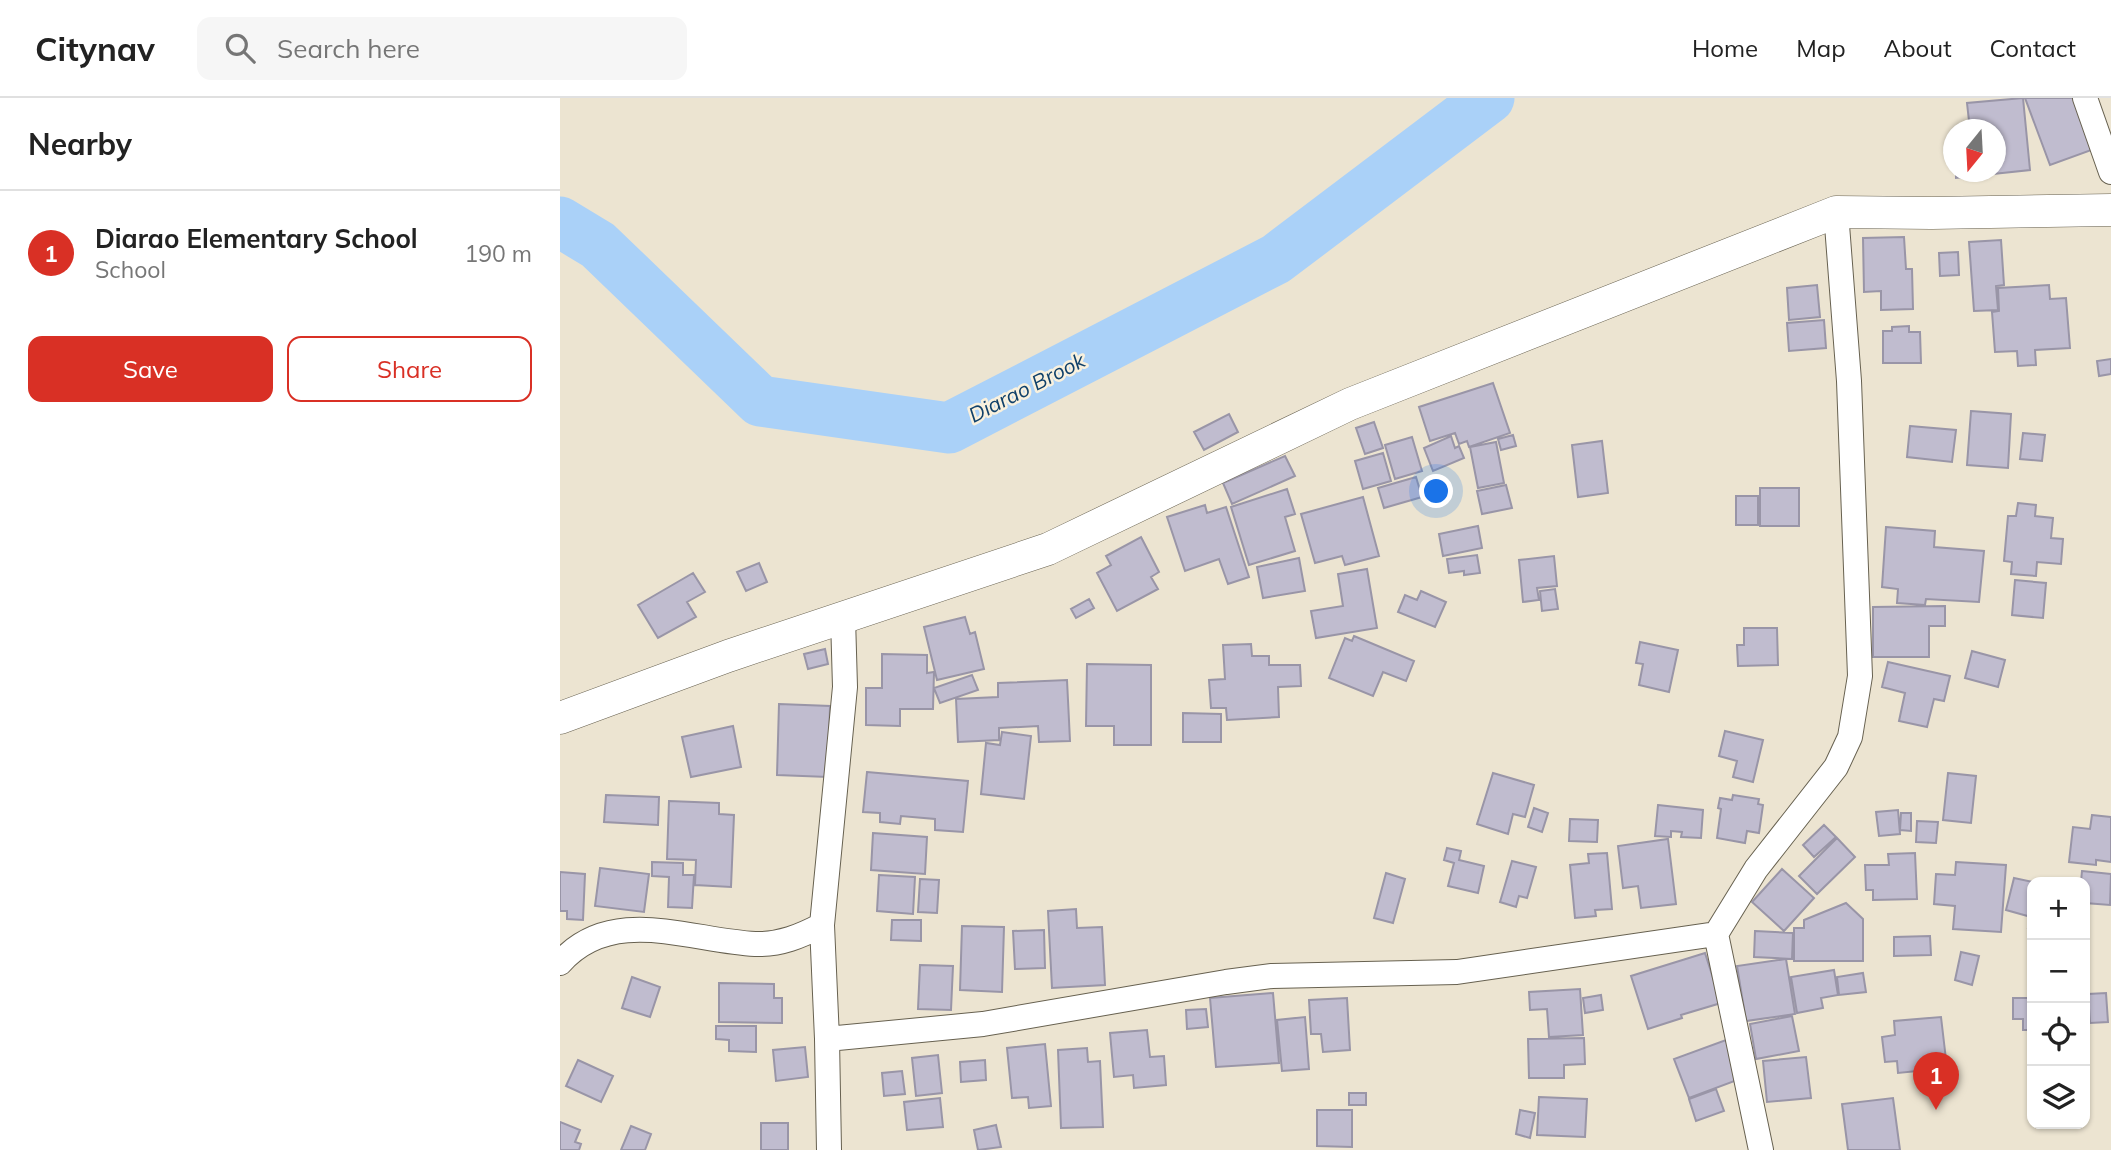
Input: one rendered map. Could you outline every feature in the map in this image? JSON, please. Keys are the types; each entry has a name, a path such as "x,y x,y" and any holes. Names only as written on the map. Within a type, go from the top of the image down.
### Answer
{"street":[{"path":"2085,98 2111,172"},
{"path":"560,718 728,656 1048,548 1350,404 1836,212 2111,210"},
{"path":"1761,1150 1716,934 1756,869 1836,767 1850,737 1854,713 1860,676 1849,382 1836,212"},
{"path":"829,1150 822,925 845,687 843,618"},
{"path":"560,962 584,943 609,933 633,929 662,930 757,944 795,939 822,925"},
{"path":"827,1040 983,1024 1272,976 1457,972 1716,934"}],"building":[{"path":"2023,98 2030,170 2006,173 2006,119 1969,119 1967,103"},
{"path":"2025,98 2079,98 2097,148 2050,165"},
{"path":"1904,237 1906,269 1912,269 1913,309 1881,310 1881,291 1864,292 1863,238"},
{"path":"2001,240 2004,285 1996,286 1998,310 1974,311 1969,242"},
{"path":"1958,252 1959,275 1940,276 1939,253"},
{"path":"1817,285 1820,317 1789,320 1787,288"},
{"path":"2049,285 2050,299 2066,298 2070,348 2035,350 2036,365 2018,366 2017,351 1995,352 1992,312 1999,311 1998,288"},
{"path":"1824,320 1826,348 1789,351 1787,323"},
{"path":"1909,326 1909,332 1920,332 1921,363 1883,363 1883,331 1892,331 1892,327"},
{"path":"2111,359 2111,374 2099,376 2097,361"},
{"path":"1493,383 1510,433 1469,447 1467,441 1459,444 1455,433 1430,441 1419,407"},
{"path":"1971,411 2011,414 2008,468 1967,465"},
{"path":"1229,414 1238,432 1204,450 1194,432"},
{"path":"1374,422 1383,448 1365,454 1356,428"},
{"path":"1910,426 1956,430 1952,462 1907,457"},
{"path":"2023,433 2045,435 2042,461 2020,459"},
{"path":"1513,435 1516,446 1501,450 1498,439"},
{"path":"1451,436 1455,448 1459,446 1464,458 1433,471 1424,448"},
{"path":"1412,437 1422,471 1395,479 1385,445"},
{"path":"1602,441 1608,493 1578,497 1572,445"},
{"path":"1496,442 1504,483 1478,488 1470,447"},
{"path":"1383,453 1391,481 1363,489 1355,461"},
{"path":"1285,456 1295,476 1232,504 1223,483"},
{"path":"1416,477 1422,497 1384,508 1378,488"},
{"path":"1506,485 1512,508 1482,514 1477,491"},
{"path":"1760,488 1799,488 1799,526 1760,526"},
{"path":"1287,489 1295,514 1285,517 1295,551 1249,565 1231,507"},
{"path":"1736,496 1758,496 1758,525 1736,525"},
{"path":"1363,497 1379,556 1345,565 1342,556 1315,563 1301,514"},
{"path":"2018,503 2036,505 2035,516 2053,518 2051,538 2063,539 2061,564 2037,562 2036,576 2011,574 2012,562 2004,561 2008,516 2016,516"},
{"path":"1205,505 1207,513 1226,507 1249,577 1228,584 1219,559 1185,571 1167,517"},
{"path":"1478,526 1482,548 1443,556 1439,534"},
{"path":"1886,527 1935,531 1934,547 1984,551 1979,602 1926,599 1925,605 1897,603 1898,589 1882,587"},
{"path":"1141,537 1159,572 1151,577 1158,589 1117,611 1097,573 1111,565 1106,556"},
{"path":"1477,555 1480,573 1449,573 1447,559"},
{"path":"1554,556 1557,586 1537,588 1539,600 1523,602 1519,560"},
{"path":"1299,558 1305,591 1263,598 1257,567"},
{"path":"759,563 767,582 746,591 737,572"},
{"path":"1367,569 1377,628 1316,638 1311,611 1343,606 1338,574"},
{"path":"693,573 705,592 687,602 696,617 658,638 638,605"},
{"path":"2015,580 2046,583 2043,618 2012,615"},
{"path":"1555,589 1558,609 1542,611 1540,591"},
{"path":"1421,591 1446,602 1435,627 1398,612 1405,595 1417,600"},
{"path":"1089,599 1094,608 1076,618 1071,609"},
{"path":"1945,606 1945,626 1929,626 1929,657 1873,657 1873,607"},
{"path":"965,617 970,634 975,632 984,669 937,680 924,627"},
{"path":"1744,628 1777,628 1778,665 1738,666 1737,645 1744,645"},
{"path":"1354,636 1414,661 1406,681 1383,672 1373,696 1329,678 1345,638 1352,641"},
{"path":"1640,642 1678,650 1669,692 1639,685 1643,664 1636,663"},
{"path":"1251,644 1252,656 1269,656 1269,665 1300,665 1301,686 1278,687 1279,717 1227,720 1226,708 1211,708 1209,680 1225,679 1223,645"},
{"path":"825,649 828,664 808,669 804,654"},
{"path":"1972,651 2005,660 1998,687 1965,678"},
{"path":"882,654 927,655 927,673 934,672 933,709 900,709 900,726 866,725 866,688 882,688"},
{"path":"1888,662 1950,676 1944,701 1934,699 1927,727 1899,721 1905,693 1882,687"},
{"path":"1087,664 1151,665 1151,745 1114,745 1114,726 1086,726"},
{"path":"972,675 978,690 940,703 934,688"},
{"path":"1067,680 1070,741 1039,742 1038,726 999,728 999,740 958,742 956,699 998,697 998,683"},
{"path":"779,704 830,706 828,777 777,775"},
{"path":"1183,713 1221,714 1221,742 1183,742"},
{"path":"733,726 741,767 691,777 682,737"},
{"path":"1725,731 1763,740 1753,782 1733,777 1737,761 1719,756"},
{"path":"1002,732 1031,736 1024,799 981,794 986,743 1000,745"},
{"path":"867,772 968,781 963,832 935,830 935,819 901,816 900,824 880,822 880,813 863,812"},
{"path":"1493,773 1534,785 1525,817 1513,814 1508,834 1477,824"},
{"path":"1948,773 1976,776 1971,823 1943,820"},
{"path":"606,795 659,797 658,825 604,822"},
{"path":"1733,795 1759,799 1758,804 1763,805 1759,833 1747,831 1745,843 1717,838 1720,798 1732,800"},
{"path":"669,801 719,803 719,814 734,815 731,887 695,885 696,860 667,859"},
{"path":"1658,805 1703,810 1701,838 1681,837 1682,832 1671,831 1671,837 1655,836"},
{"path":"1534,808 1548,813 1542,832 1528,827"},
{"path":"1898,810 1900,834 1879,836 1876,812"},
{"path":"1901,813 1911,813 1911,831 1900,830"},
{"path":"2092,815 2111,817 2111,862 2096,860 2096,865 2069,862 2073,827 2090,829"},
{"path":"1570,819 1598,820 1597,842 1569,841"},
{"path":"1917,821 1938,822 1936,843 1916,842"},
{"path":"1824,825 1836,837 1814,857 1803,845"},
{"path":"873,833 927,837 925,874 871,870"},
{"path":"1837,838 1855,857 1817,894 1799,876"},
{"path":"1668,839 1676,904 1641,908 1638,886 1623,888 1618,846"},
{"path":"1447,848 1461,851 1459,860 1484,866 1478,893 1448,886 1454,863 1444,860"},
{"path":"1607,853 1612,909 1595,910 1596,916 1575,918 1570,865 1589,863 1588,854"},
{"path":"1915,853 1917,899 1873,900 1873,890 1866,890 1865,865 1889,865 1888,854"},
{"path":"1512,861 1536,867 1527,898 1519,896 1516,907 1500,902"},
{"path":"652,862 683,863 683,875 694,875 692,908 668,907 669,877 652,876"},
{"path":"1956,862 2006,865 2001,932 1953,929 1955,906 1934,904 1936,874 1955,875"},
{"path":"600,868 649,874 644,912 595,906"},
{"path":"1782,869 1814,898 1784,931 1752,902"},
{"path":"2082,871 2111,874 2110,905 2090,903 2090,877 2081,877"},
{"path":"560,872 585,874 583,920 567,919 567,911 560,911"},
{"path":"1386,873 1405,879 1393,923 1374,918"},
{"path":"879,875 915,877 913,914 877,911"},
{"path":"2014,878 2027,881 2027,916 2006,910"},
{"path":"920,879 939,880 937,913 918,912"},
{"path":"1846,903 1863,919 1863,961 1794,961 1794,928 1804,928 1804,920"},
{"path":"1076,909 1077,928 1102,927 1105,985 1052,988 1048,911"},
{"path":"892,920 921,920 921,941 891,940"},
{"path":"962,926 1004,927 1002,992 960,990"},
{"path":"1044,930 1045,968 1015,969 1013,931"},
{"path":"1755,931 1793,933 1792,959 1754,957"},
{"path":"1930,936 1931,955 1894,956 1894,937"},
{"path":"1961,952 1979,956 1972,985 1955,980"},
{"path":"1705,953 1721,1003 1681,1015 1682,1018 1648,1029 1631,976"},
{"path":"1786,959 1795,1014 1746,1021 1737,966"},
{"path":"920,965 953,966 951,1010 918,1009"},
{"path":"1834,970 1838,995 1821,998 1823,1008 1797,1013 1791,977"},
{"path":"1863,973 1866,992 1839,995 1837,977"},
{"path":"632,977 660,987 650,1017 622,1008"},
{"path":"719,983 774,984 774,998 782,998 782,1023 719,1022"},
{"path":"1580,989 1583,1035 1549,1037 1547,1009 1530,1010 1529,992"},
{"path":"1273,993 1279,1063 1216,1067 1210,998"},
{"path":"2106,993 2108,1022 2090,1023 2090,994"},
{"path":"1601,995 1603,1010 1585,1013 1583,998"},
{"path":"1347,998 1350,1050 1323,1052 1321,1034 1311,1034 1309,1000"},
{"path":"2013,998 2027,998 2027,1030 2023,1030 2023,1019 2013,1019"},
{"path":"1206,1009 1208,1027 1187,1029 1186,1010"},
{"path":"1792,1016 1799,1051 1756,1059 1750,1024"},
{"path":"1305,1017 1309,1069 1282,1071 1277,1020"},
{"path":"1941,1017 1947,1068 1898,1073 1897,1061 1885,1062 1882,1037 1895,1035 1894,1021"},
{"path":"716,1026 756,1026 756,1052 729,1051 729,1040 716,1039"},
{"path":"1147,1030 1150,1057 1164,1056 1166,1085 1134,1088 1133,1075 1114,1077 1110,1033"},
{"path":"1584,1038 1585,1064 1564,1065 1564,1078 1529,1078 1528,1039"},
{"path":"1726,1040 1740,1079 1689,1098 1674,1059"},
{"path":"1045,1044 1051,1106 1029,1108 1028,1097 1012,1098 1007,1048"},
{"path":"805,1047 808,1077 776,1081 773,1050"},
{"path":"1087,1048 1088,1062 1100,1061 1103,1127 1061,1128 1058,1050"},
{"path":"938,1055 942,1093 916,1096 912,1058"},
{"path":"1806,1057 1811,1098 1767,1102 1763,1061"},
{"path":"578,1060 613,1076 601,1102 566,1086"},
{"path":"985,1060 986,1080 961,1082 960,1062"},
{"path":"902,1071 905,1094 884,1096 882,1073"},
{"path":"1716,1089 1724,1111 1696,1121 1689,1099"},
{"path":"1349,1093 1366,1093 1366,1105 1349,1105"},
{"path":"1539,1097 1587,1099 1585,1137 1537,1135"},
{"path":"940,1098 943,1127 907,1130 904,1102"},
{"path":"1893,1098 1900,1150 1848,1150 1842,1104"},
{"path":"1317,1110 1352,1110 1352,1147 1317,1146"},
{"path":"1520,1110 1535,1113 1530,1138 1516,1134"},
{"path":"560,1122 580,1130 575,1142 581,1144 579,1150 560,1150"},
{"path":"761,1123 788,1123 788,1150 761,1150"},
{"path":"996,1125 1001,1147 978,1150 974,1130"},
{"path":"631,1126 651,1134 645,1150 621,1150"}],"waterway":[{"name":"Diarao Brook","path":"560,222 598,245 760,401 949,428 1276,259 1489,98"}],"place":[{"name":"Diarao Elementary School","path":"1936,1110"}]}
